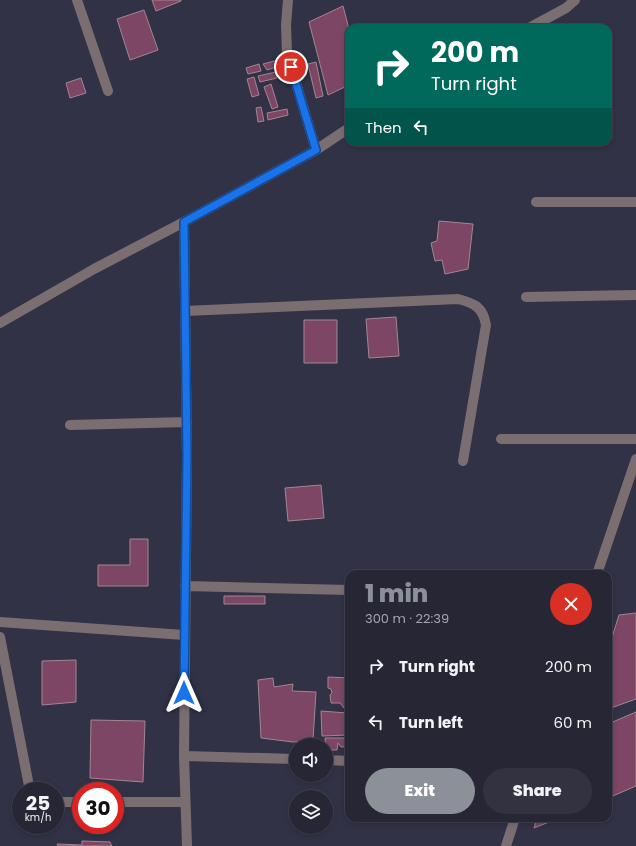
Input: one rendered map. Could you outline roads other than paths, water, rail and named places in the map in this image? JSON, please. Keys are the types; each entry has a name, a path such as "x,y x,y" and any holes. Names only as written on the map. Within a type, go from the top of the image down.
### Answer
{"street":[{"path":"76,0 108,91"},
{"path":"288,0 286,24 287,53 316,150"},
{"path":"536,24 566,8 576,0"},
{"path":"0,323 94,269 316,150 345,131"},
{"path":"536,202 636,202"},
{"path":"184,222 187,422 184,756 187,846"},
{"path":"526,297 636,295"},
{"path":"185,311 458,300 474,304 485,316 486,325 463,461"},
{"path":"70,425 187,422"},
{"path":"501,439 636,439"},
{"path":"598,570 636,460"},
{"path":"185,586 345,590"},
{"path":"0,622 184,635"},
{"path":"0,637 28,782"},
{"path":"184,756 289,759"},
{"path":"333,760 345,761"},
{"path":"124,802 185,802"},
{"path":"506,846 514,822"}]}
